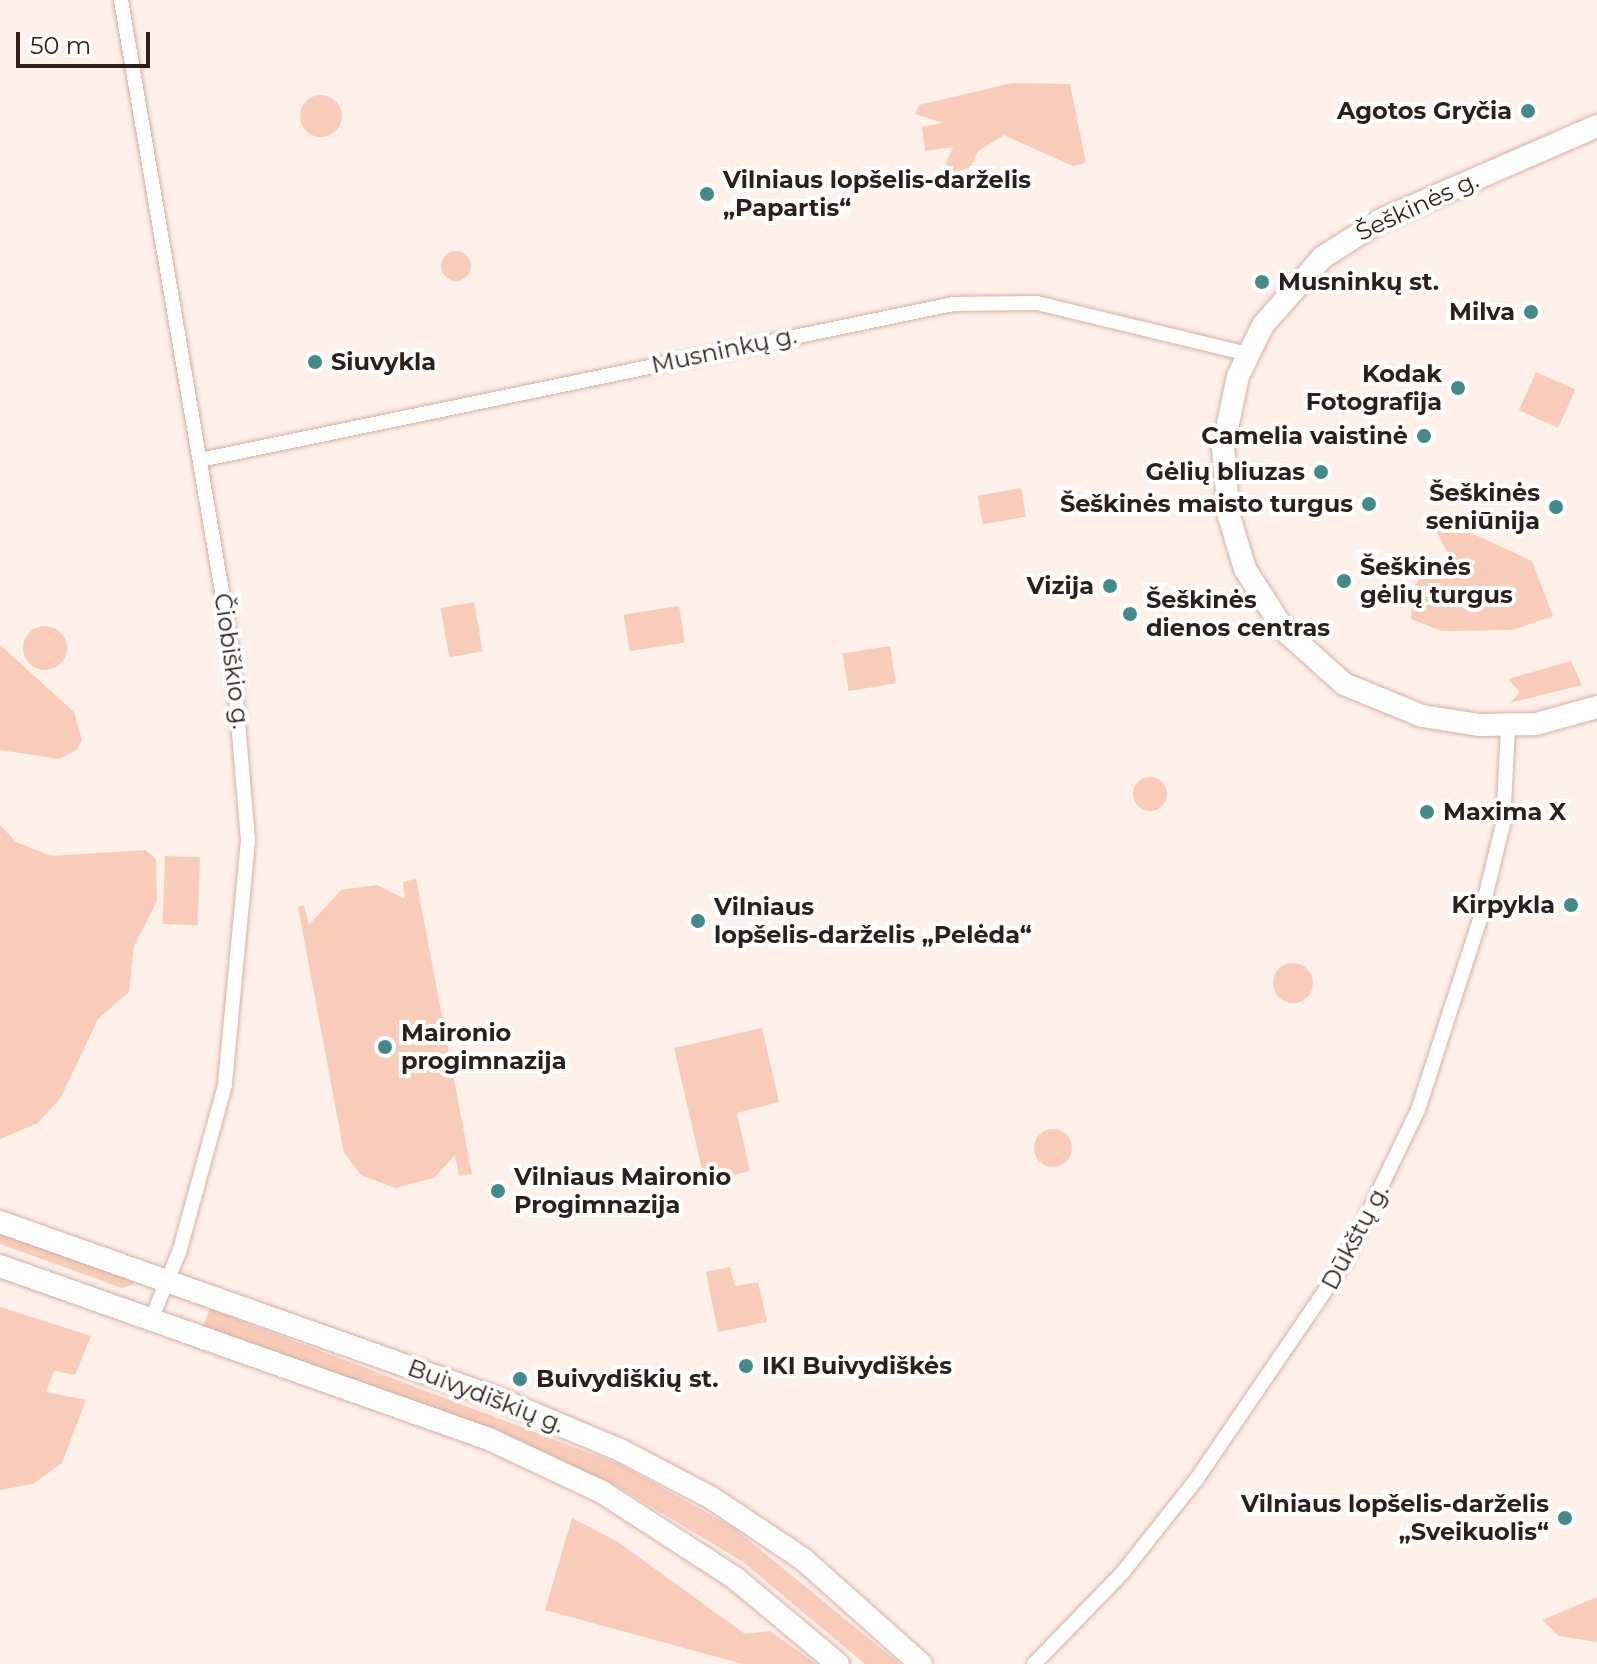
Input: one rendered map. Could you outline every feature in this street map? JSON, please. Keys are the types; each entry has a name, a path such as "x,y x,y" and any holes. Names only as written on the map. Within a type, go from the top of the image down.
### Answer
{"main road":[{"name":"Šeškinės g.","path":"1597,126 1350,237 1280,301 1248,354 1230,401 1223,479 1235,540 1259,595 1314,661 1366,696 1422,716 1508,727 1597,707"},
{"name":"Buivydiškių g.","path":"0,1222 494,1397 633,1456 803,1559 921,1664"},
{"name":"Buivydiškių g.","path":"0,1266 152,1317 489,1439 602,1492 735,1578 838,1664"}],"street":[{"name":"Čiobiškio g.","path":"121,0 238,702 248,884 225,1085 167,1280 152,1317"},
{"name":"Musninkų g.","path":"200,460 953,304 1037,303 1248,354"},
{"name":"Dūkštų g.","path":"1034,1664 1123,1572 1196,1480 1344,1263 1418,1110 1480,919 1503,824 1508,727"}],"shaded area":[{"path":"1012,83 1070,84 1086,163 1073,166 1004,135 978,151 970,168 953,172 946,163 953,147 925,151 922,127 943,123 915,114 919,105"},
{"path":"321,95 336,101 342,116 336,131 321,137 306,131 300,116 306,101"},
{"path":"456,251 462,252 470,260 470,272 462,280 456,281 450,280 442,272 441,266 442,260 450,252"},
{"path":"1536,372 1575,389 1558,428 1519,410"},
{"path":"1021,488 1026,517 983,524 978,496"},
{"path":"1443,520 1532,561 1553,616 1512,630 1442,631 1411,619 1414,587 1425,571 1454,564 1436,531"},
{"path":"474,602 483,651 449,657 441,608"},
{"path":"679,606 685,643 629,651 624,615"},
{"path":"45,626 60,633 67,648 60,663 45,670 30,663 23,648 30,633"},
{"path":"0,645 74,712 82,740 77,750 59,759 0,750"},
{"path":"890,646 896,684 849,691 843,654"},
{"path":"1571,661 1582,685 1510,703 1520,692 1508,679"},
{"path":"1150,777 1162,782 1167,794 1162,806 1150,811 1138,806 1133,794 1138,782"},
{"path":"0,825 16,842 51,856 145,850 156,859 157,901 134,946 129,992 98,1019 61,1097 38,1123 0,1139"},
{"path":"165,856 200,857 198,925 163,924"},
{"name":"Maironio progimnazija","path":"416,879 472,1174 459,1176 455,1155 434,1178 395,1188 361,1175 344,1153 298,907 304,905 309,925 341,890 377,885 405,899 403,882"},
{"path":"1293,963 1307,969 1313,983 1307,997 1293,1003 1279,997 1273,983 1279,969"},
{"path":"762,1028 779,1102 737,1113 750,1171 705,1182 674,1048"},
{"path":"1053,1129 1066,1135 1072,1148 1066,1161 1053,1167 1040,1161 1034,1148 1040,1135"},
{"path":"0,1233 133,1280 134,1284 122,1288 0,1244"},
{"path":"730,1267 735,1286 758,1282 767,1322 718,1332 706,1272"},
{"path":"0,1307 91,1336 75,1375 54,1371 46,1392 86,1400 62,1463 33,1484 0,1490"},
{"path":"210,1309 621,1465 731,1526 900,1664 865,1664 743,1562 615,1485 460,1417 203,1326"},
{"path":"572,1518 618,1542 745,1634 770,1631 816,1664 743,1664 545,1610"},
{"path":"1597,1597 1597,1642 1559,1636 1542,1620"}],"place":[{"name":"Agotos Gryčia","path":"1528,111"},
{"name":"Vilniaus lopšelis-darželis „Papartis“","path":"707,194"},
{"name":"Musninkų st.","path":"1262,282"},
{"name":"Milva","path":"1531,312"},
{"name":"Siuvykla","path":"315,362"},
{"name":"Kodak Fotografija","path":"1458,388"},
{"name":"Camelia vaistinė","path":"1424,436"},
{"name":"Gėlių bliuzas","path":"1321,472"},
{"name":"Šeškinės maisto turgus","path":"1369,504"},
{"name":"Šeškinės seniūnija","path":"1556,507"},
{"name":"Šeškinės gėlių turgus","path":"1344,581"},
{"name":"Vizija","path":"1110,586"},
{"name":"Šeškinės dienos centras","path":"1130,614"},
{"name":"Maxima X","path":"1427,812"},
{"name":"Kirpykla","path":"1571,905"},
{"name":"Vilniaus lopšelis-darželis „Pelėda“","path":"698,921"},
{"name":"Maironio progimnazija","path":"385,1047"},
{"name":"Vilniaus Maironio Progimnazija","path":"498,1191"},
{"name":"IKI Buivydiškės","path":"746,1366"},
{"name":"Buivydiškių st.","path":"520,1379"},
{"name":"Vilniaus lopšelis-darželis „Sveikuolis“","path":"1565,1518"}]}
